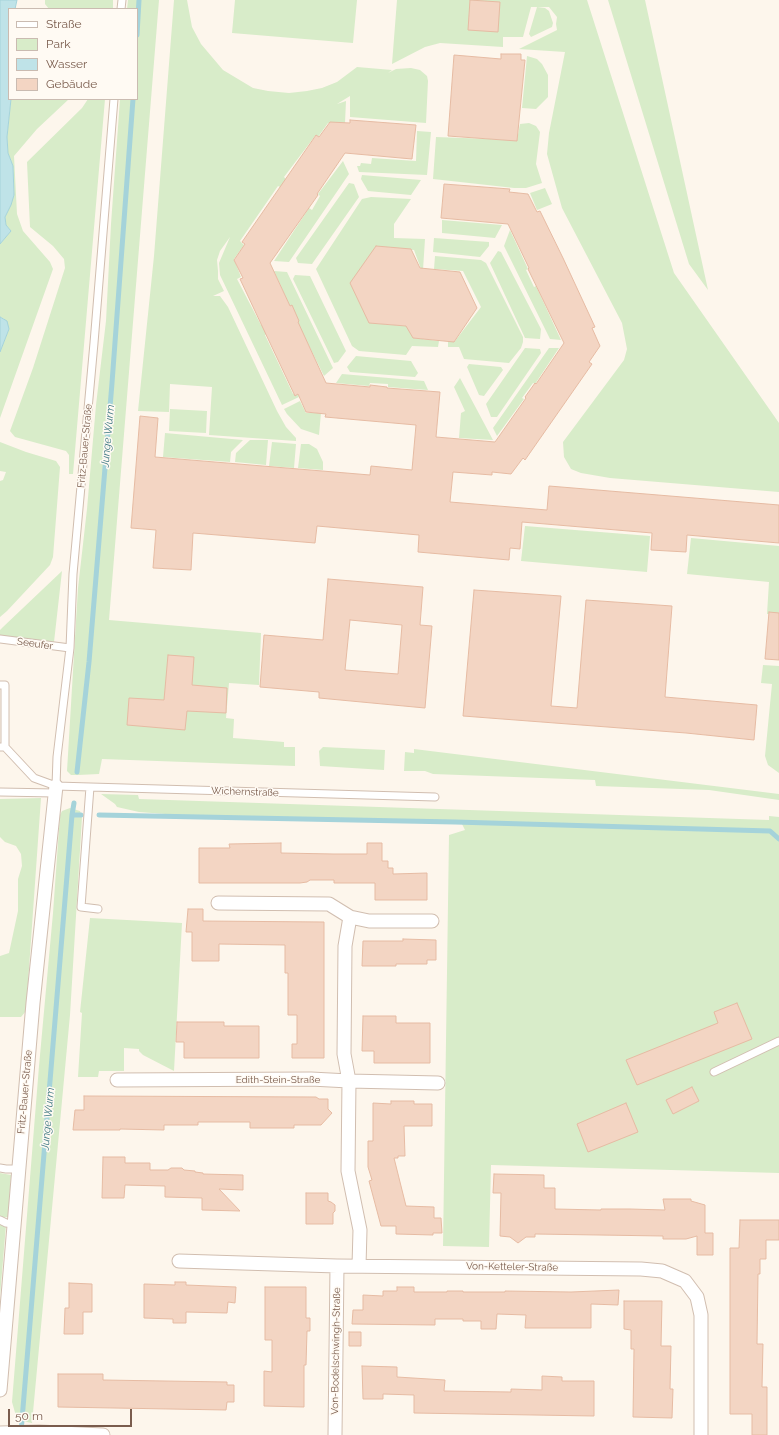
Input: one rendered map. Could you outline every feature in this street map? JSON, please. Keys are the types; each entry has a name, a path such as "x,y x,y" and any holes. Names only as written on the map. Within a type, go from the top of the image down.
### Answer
{"street":[{"name":"Fritz-Bauer-Straße","path":"0,1390 33,1003 56,790"},
{"path":"218,903 329,904 350,917 369,921 432,921"},
{"path":"350,917 345,946 344,1054 349,1081 348,1170 360,1230 359,1266"},
{"name":"Edith-Stein-Straße","path":"117,1080 311,1079 438,1083"},
{"name":"Von-Ketteler-Straße","path":"179,1261 337,1266 641,1269 662,1271 685,1281 697,1297 701,1315 701,1435"},
{"name":"Von-Bodelschwingh-Straße","path":"334,1435 337,1266"},
{"path":"0,1433 39,1432 103,1435"}],"lane":[{"name":"Fritz-Bauer-Straße","path":"56,790 57,757 70,648 73,574 114,100"},
{"name":"Seeufer","path":"0,639 70,648"},
{"path":"0,685 5,685 2,747 34,778 56,790"},
{"path":"90,787 81,907 98,909"},
{"name":"Wichernstraße","path":"56,790 90,787 435,797"},
{"path":"0,792 56,790"},
{"path":"714,1072 779,1041"},
{"path":"0,1168 18,1169"},
{"path":"0,1220 6,1223 14,1224"}],"green space":[{"path":"45,0 113,0 113,8 48,8 45,4"},
{"path":"128,0 159,0 109,620 261,633 259,685 229,683 226,718 234,719 233,738 284,742 284,747 295,747 295,766 102,759 99,774 71,775 67,771 78,588 106,321 120,100 138,100 138,8 127,8"},
{"path":"174,0 187,0 192,27 201,44 223,70 253,88 289,93 322,88 337,82 357,67 392,70 388,73 396,69 411,68 420,70 427,76 426,123 350,117 350,96 337,104 346,101 345,123 328,123 318,137 315,136 284,177 287,180 282,188 278,186 240,241 244,245 234,259 241,277 237,279 261,325 265,324 269,333 265,335 293,394 297,393 299,397 282,405 220,275 219,263 230,237 220,251 217,260 218,279 224,291 213,296 220,296 228,307 277,411 286,427 296,438 296,441 209,435 212,387 170,384 169,412 138,411 154,256"},
{"path":"235,0 357,0 353,43 232,33"},
{"path":"397,0 587,0 674,273 779,423 779,492 610,478 581,473 571,469 564,457 563,442 624,360 627,349 622,323 562,208 547,154 549,133 565,52 519,49 557,30 557,17 549,7 531,7 523,37 503,37 503,47 440,43 425,47 392,64"},
{"path":"608,0 645,0 708,290 689,264"},
{"path":"537,7 545,8 549,11 553,23 552,27 531,37 529,34"},
{"path":"527,56 537,59 542,64 548,75 548,97 536,109 522,108"},
{"path":"11,100 68,100 37,129 14,156 17,214 23,231 50,262 53,269 0,418 0,352 9,329 4,319 0,317 0,244 11,231 6,225 5,217 14,195 13,166 8,153 7,137"},
{"path":"87,100 105,100 73,474 69,474 69,455 66,451 15,437 10,431 33,368 65,268 64,259 53,246 30,227 27,162 82,108"},
{"path":"529,123 536,126 540,132 536,164 542,183 526,188 514,188 433,179 436,137 517,140 520,124"},
{"path":"417,131 431,132 427,175 359,172 357,166 360,166 361,163 371,164 372,158 416,161"},
{"path":"343,161 349,174 289,262 274,261 309,208 312,210 320,196 318,194"},
{"path":"362,175 421,180 411,195 368,191 361,179"},
{"path":"349,183 354,184 359,197 312,264 298,263 296,258"},
{"path":"545,188 552,204 537,210 530,193"},
{"path":"371,197 411,199 394,224 394,238 425,239 423,270 421,269 414,250 379,247 353,284 372,323 408,326 414,338 439,341 438,347 412,346 406,355 359,351 352,346 316,269 362,199"},
{"path":"442,220 502,225 495,238 442,233"},
{"path":"510,230 528,269 526,270 534,287 536,286 561,340 550,339 504,246"},
{"path":"434,238 489,242 489,246 480,257 433,252"},
{"path":"498,251 501,252 541,329 540,339 525,338 490,263"},
{"path":"435,256 481,260 486,263 523,337 521,348 509,363 464,359 459,347 448,347 448,340 455,341 481,307 463,271 434,269"},
{"path":"274,271 287,272 333,368 324,376 297,322"},
{"path":"295,275 310,276 346,351 338,362 334,363 293,279"},
{"path":"525,348 540,349 541,353 497,417 491,417 486,404"},
{"path":"549,348 559,348 535,384 533,383 522,398 524,399 497,436 493,428"},
{"path":"356,356 411,361 418,373 415,377 350,372 347,367"},
{"path":"469,364 501,367 503,370 484,396 479,395 467,367"},
{"path":"342,374 424,381 428,390 388,387 388,384 370,383 369,386 336,383"},
{"path":"460,378 493,440 459,438 461,413 465,411 454,387"},
{"path":"300,401 306,413 321,413 319,435 301,429 284,409"},
{"path":"170,409 207,411 206,433 169,431"},
{"path":"165,433 243,440 231,452 230,462 163,457"},
{"path":"250,440 268,440 266,465 235,462 236,453"},
{"path":"0,442 56,461 60,467 53,557 50,565 0,617 0,481 3,480 6,472 0,471"},
{"path":"272,442 296,444 294,468 269,466"},
{"path":"301,444 309,444 317,449 323,462 323,470 298,468"},
{"path":"525,526 650,536 647,572 521,561"},
{"path":"691,538 779,546 779,615 767,614 769,582 687,574"},
{"path":"62,571 54,642 27,641 5,638 0,635 0,630"},
{"path":"763,665 779,666 779,773 768,765 765,756 772,684 761,683"},
{"path":"323,747 385,750 384,770 320,766 319,751"},
{"path":"414,749 779,794 779,800 709,790 596,786 595,780 433,774 425,771 404,771 405,752 414,753"},
{"path":"101,794 138,795 139,799 769,820 769,816 779,817 779,1173 491,1165 489,1247 443,1246 449,835 465,830 461,822 354,818 217,818 139,812 117,807"},
{"path":"41,798 26,1011 21,1017 0,1017 0,956 9,953 18,911 18,879 22,866 21,854 16,846 5,842 0,837 0,799"},
{"path":"70,808 80,811 82,817 70,1015 32,1423 22,1421 16,1416 12,1402 60,815 62,811"},
{"path":"90,918 182,923 174,1071 143,1055 139,1049 124,1048 124,1071 99,1071 98,1077 78,1077 82,1013 80,1012"},
{"path":"0,1173 11,1175 8,1217 0,1218"},
{"path":"0,1224 6,1225 0,1296"}],"water":[{"path":"0,0 17,0 15,8 8,8 8,100 11,100 7,137 8,153 13,166 14,195 5,217 6,225 11,231 0,244"},
{"path":"0,317 7,321 9,329 0,352"}],"building":[{"path":"470,0 500,2 498,32 468,30"},
{"path":"501,54 521,54 521,60 525,60 517,141 448,136 454,55 501,59"},
{"path":"350,120 416,125 412,159 345,153 317,194 318,195 270,263 290,306 292,305 299,321 298,322 326,383 370,387 370,385 387,388 440,392 436,437 495,442 564,343 508,224 441,218 444,184 510,189 509,192 528,194 537,212 540,211 563,258 595,327 592,328 600,346 589,362 592,364 525,460 523,458 511,474 492,472 492,475 453,472 450,502 547,510 549,486 779,505 779,543 687,535 686,552 651,550 652,533 522,522 520,549 510,548 509,560 418,552 419,535 317,526 315,543 193,533 191,570 153,568 156,530 131,528 140,416 158,418 155,457 370,475 371,466 412,470 416,425 325,417 326,414 306,412 298,394 295,396 240,279 243,278 234,260 245,244 242,242 316,135 319,137 330,122 350,123"},
{"path":"376,246 411,249 420,268 460,272 477,308 454,342 413,338 406,326 369,323 350,283"},
{"path":"328,579 423,587 420,625 432,626 425,708 319,698 319,692 260,687 264,635 323,640","holes":["350,620 402,625 398,674 345,670"]},
{"path":"474,590 561,596 551,706 577,708 586,600 672,606 665,697 757,705 754,740 686,733 463,716"},
{"path":"769,612 779,613 779,660 765,659"},
{"path":"168,655 194,657 192,685 227,688 226,713 187,711 185,730 127,725 129,698 164,700"},
{"path":"281,843 281,853 367,854 367,843 382,843 382,861 388,861 388,868 393,868 393,874 427,873 427,900 375,900 375,883 334,883 334,880 310,880 300,883 199,883 199,848 230,848 229,844"},
{"path":"188,909 203,909 203,921 324,922 324,1058 292,1058 292,1044 297,1044 297,1015 288,1015 288,973 285,973 285,945 219,944 219,961 192,961 192,932 186,932"},
{"path":"403,939 436,940 436,960 427,960 427,964 362,966 363,941 403,941"},
{"path":"737,1003 752,1039 637,1085 626,1060 718,1023 714,1012"},
{"path":"363,1016 396,1016 396,1023 430,1023 430,1063 374,1063 374,1051 362,1051"},
{"path":"177,1022 224,1022 224,1026 259,1026 259,1058 184,1058 184,1042 176,1042"},
{"path":"692,1087 699,1101 673,1114 666,1100"},
{"path":"84,1096 316,1097 319,1099 328,1099 328,1109 332,1113 321,1125 294,1125 294,1128 250,1128 250,1122 198,1122 198,1125 164,1125 164,1130 73,1130 75,1110 84,1110"},
{"path":"391,1101 414,1101 414,1104 432,1104 432,1126 404,1126 405,1156 398,1156 398,1158 394,1158 406,1206 434,1207 434,1218 441,1218 442,1233 433,1233 433,1235 396,1234 396,1226 381,1226 369,1181 372,1180 368,1167 368,1141 373,1141 373,1103 391,1104"},
{"path":"626,1103 638,1132 588,1152 577,1124"},
{"path":"103,1157 125,1157 125,1163 150,1163 150,1170 182,1168 184,1170 195,1171 203,1174 243,1175 243,1190 219,1189 240,1211 202,1210 202,1198 165,1197 165,1186 125,1185 124,1198 102,1198"},
{"path":"494,1174 544,1175 544,1188 555,1188 555,1209 665,1210 663,1199 691,1199 691,1201 705,1205 705,1233 713,1233 713,1255 697,1255 697,1236 686,1239 663,1239 663,1236 535,1234 535,1237 526,1237 518,1243 510,1237 500,1236 501,1193 493,1193"},
{"path":"306,1193 328,1193 328,1201 335,1205 333,1224 306,1224"},
{"path":"740,1220 779,1220 779,1240 766,1240 766,1259 760,1259 760,1274 758,1274 757,1344 763,1344 762,1387 767,1387 767,1435 752,1435 752,1414 730,1414 730,1248 739,1248"},
{"path":"175,1282 186,1282 186,1285 236,1287 235,1303 228,1302 227,1313 186,1312 186,1323 173,1323 173,1319 144,1318 144,1284 175,1285"},
{"path":"69,1283 92,1284 92,1312 83,1312 83,1334 64,1334 65,1308 69,1308"},
{"path":"265,1287 306,1287 306,1318 310,1318 310,1331 307,1331 306,1365 304,1365 304,1407 264,1406 264,1371 272,1372 272,1340 265,1340"},
{"path":"397,1287 414,1287 414,1292 571,1292 619,1290 618,1305 591,1304 591,1328 525,1328 526,1315 497,1314 496,1329 481,1329 481,1321 463,1321 463,1319 435,1319 435,1325 352,1324 353,1310 363,1310 363,1295 383,1296 383,1291 397,1291"},
{"path":"624,1301 662,1301 661,1346 671,1346 670,1389 673,1389 672,1418 633,1417 634,1349 631,1349 631,1330 624,1329"},
{"path":"349,1332 361,1332 361,1346 349,1346"},
{"path":"362,1366 397,1367 397,1377 445,1380 444,1391 511,1392 511,1389 542,1390 542,1376 562,1377 562,1381 594,1381 594,1416 414,1413 414,1395 383,1394 383,1399 363,1399"},
{"path":"58,1374 103,1374 103,1380 227,1382 227,1385 234,1385 234,1402 227,1402 226,1410 58,1407"}],"waterway":[{"name":"Junge Wurm","path":"138,18 139,0"},
{"name":"Junge Wurm","path":"77,772 89,662 133,100"},
{"name":"Junge Wurm","path":"21,1432 74,803"},
{"path":"72,815 81,815"},
{"path":"99,815 455,822 770,831 779,839"}]}
